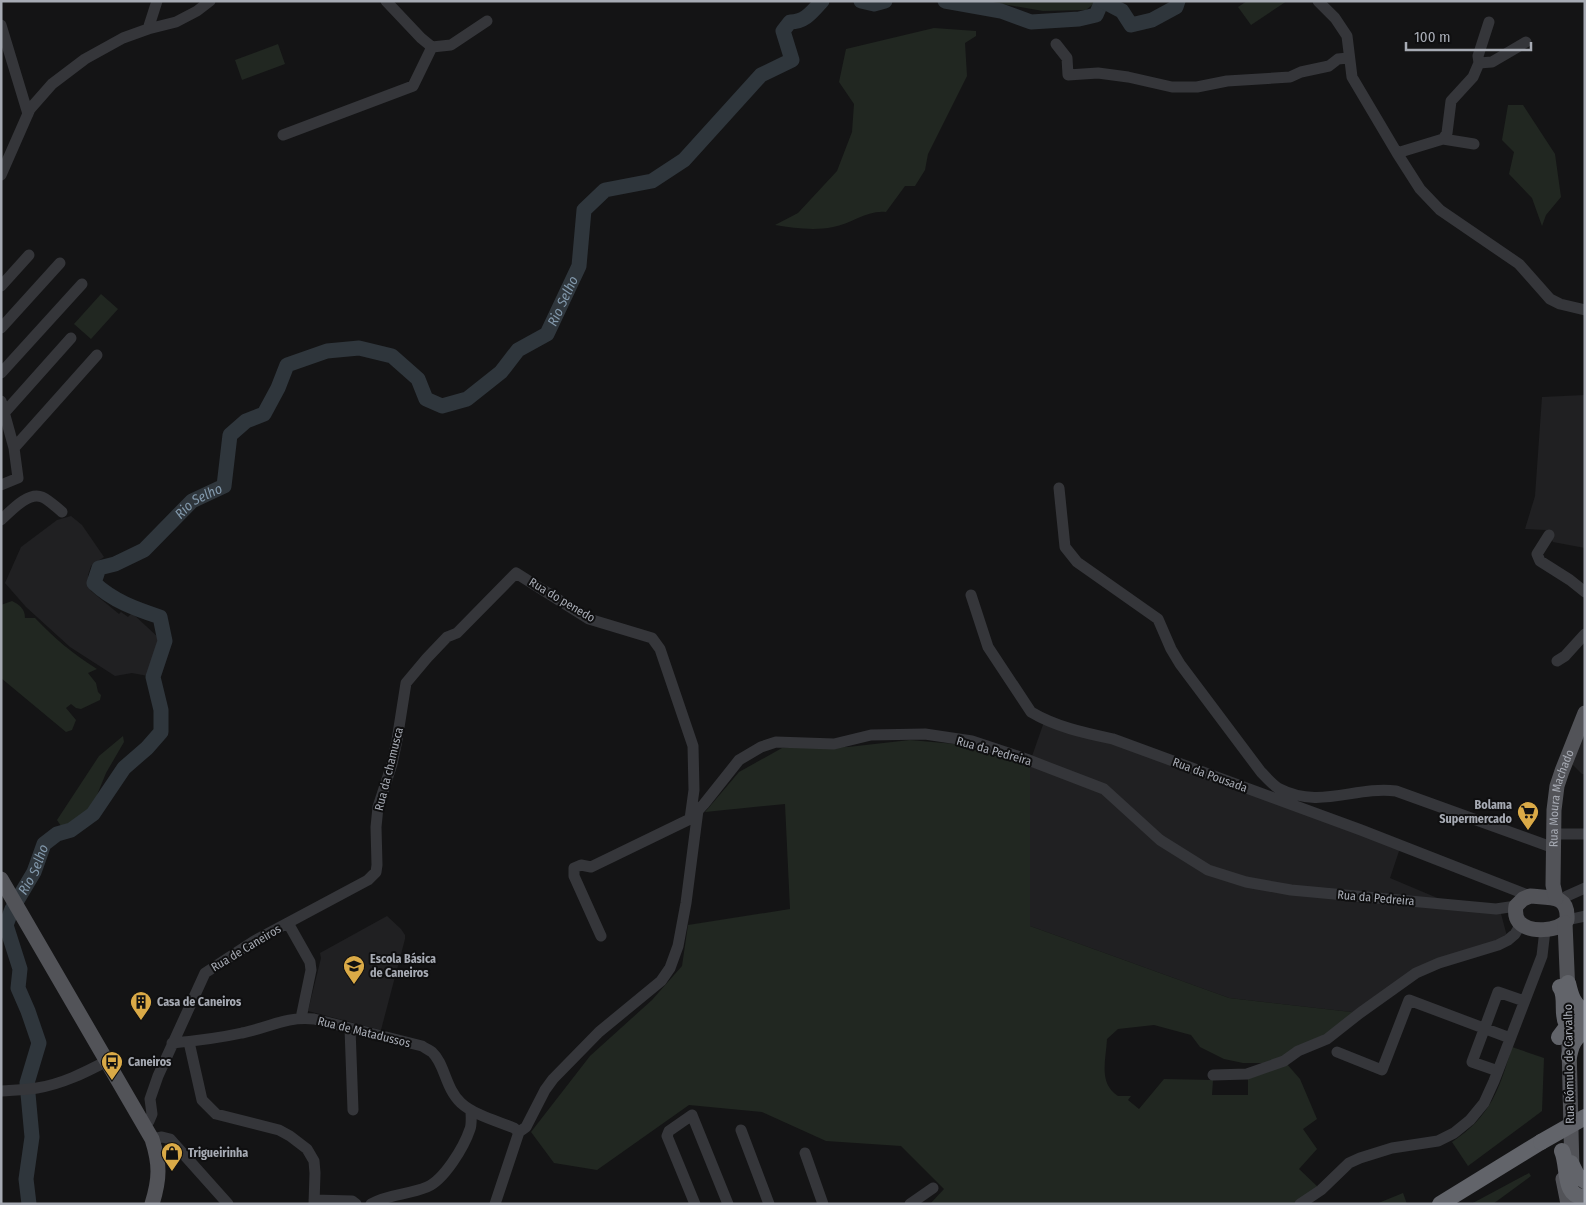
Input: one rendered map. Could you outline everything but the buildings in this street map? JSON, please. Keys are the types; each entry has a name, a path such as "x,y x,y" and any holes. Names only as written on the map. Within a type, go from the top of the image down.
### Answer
{"highway":[{"path":"1564,984 1575,1004 1585,1012"},
{"path":"1563,1031 1564,984"},
{"path":"1563,1031 1573,1022 1585,1021"},
{"path":"1563,1031 1576,1029 1585,1031"},
{"path":"1569,1056 1577,1036 1585,1031"},
{"path":"1458,1204 1585,1116"},
{"path":"1440,1204 1542,1147 1585,1130"},
{"path":"1566,1157 1577,1175 1585,1181"},
{"path":"1566,1157 1569,1189 1577,1199"}],"main road":[{"name":"Rua Moura Machado","path":"1564,913 1554,841 1554,810 1557,786 1585,713"},
{"path":"5,885 152,1139 158,1157 159,1175 152,1204"},
{"path":"1522,904 1564,913"},
{"path":"1522,904 1564,913"},
{"path":"1564,913 1564,984"},
{"name":"Rua Rómulo de Carvalho","path":"1563,1031 1569,1056 1566,1157"},
{"name":"Rua Rómulo de Carvalho","path":"1563,1031 1566,1157"}],"street":[{"path":"148,28 157,1"},
{"path":"1,175 30,109 52,84 85,59 124,38 148,28 176,22 197,11 210,1"},
{"path":"386,1 432,47 451,45 487,21"},
{"path":"1318,1 1334,18 1346,36 1352,77 1420,189 1440,210 1519,264 1550,299 1560,304 1585,310"},
{"path":"1443,139 1447,133 1451,101 1473,78 1479,63 1478,56 1489,22"},
{"path":"1,25 28,114"},
{"path":"1479,63 1492,62 1526,42"},
{"path":"1056,44 1067,58 1068,75 1098,73 1128,77 1172,87 1197,87 1227,82 1290,78 1301,72 1329,66 1338,59 1348,58"},
{"path":"283,135 413,86 432,47"},
{"path":"1397,153 1443,139 1474,144"},
{"path":"1,286 29,255"},
{"path":"1,328 60,263"},
{"path":"1,373 82,284"},
{"path":"1,485 18,478 14,448 3,406 71,338"},
{"path":"14,448 97,355"},
{"path":"1059,488 1065,547 1077,562 1158,619 1180,664 1261,772 1277,787 1295,795 1312,798 1384,790 1396,791 1554,841 1585,834"},
{"path":"1,520 27,499 37,496 43,498 62,512"},
{"path":"1549,535 1537,554 1540,561 1585,592"},
{"name":"Rua do penedo","path":"457,633 516,573 589,619 652,638 660,649 693,746 694,790 690,819"},
{"name":"Rua da Pousada","path":"971,595 988,647 1031,712 1041,718 1076,731 1113,739 1362,830 1522,904"},
{"name":"Rua da chamusca","path":"356,886 368,880 376,872 378,807 392,764 406,683 426,658 448,637 457,633"},
{"path":"1557,661 1566,656 1585,634"},
{"name":"Rua da Pedreira","path":"601,936 574,876 574,868 582,865 591,867 690,819 739,760 761,747 776,742 834,744 871,735 924,734 972,741 1026,759 1104,789 1160,840 1208,870 1246,882 1291,890 1496,908 1522,904"},
{"path":"494,1204 519,1132 526,1127 545,1090 553,1079 605,1026 661,981 670,968 678,946 698,810"},
{"name":"Rua de Caneiros","path":"144,1125 149,1122 152,1114 150,1099 172,1043 205,973 254,940 356,886"},
{"path":"1300,1204 1321,1190 1349,1163 1392,1148 1438,1141 1454,1133 1470,1120 1484,1103 1498,1071 1542,956 1564,913 1567,896 1585,888"},
{"path":"1213,1076 1247,1074 1284,1061 1298,1050 1327,1039 1416,973 1439,963 1498,945 1508,940 1515,934 1522,904"},
{"path":"288,923 310,962 311,970 301,1018"},
{"path":"1498,1071 1472,1062 1498,992 1524,1001"},
{"path":"1337,1052 1382,1070 1409,1000 1510,1038"},
{"name":"Rua de Matadussos","path":"172,1043 244,1033 285,1020 301,1018 314,1019 422,1046 432,1052 438,1060 453,1094 461,1103 471,1110 514,1128 519,1132"},
{"path":"350,1028 353,1110"},
{"path":"189,1042 202,1100 216,1114 279,1130 290,1136 306,1150 314,1161 314,1202 352,1201 356,1204"},
{"path":"1,1091 37,1088 77,1077 107,1061"},
{"path":"371,1204 382,1198 406,1194 429,1187 445,1172 458,1155 470,1128 471,1110"},
{"path":"695,1204 667,1136 669,1131 692,1115 728,1204"},
{"path":"741,1130 769,1204"},
{"path":"152,1139 162,1137 170,1139 228,1204"},
{"path":"805,1153 823,1204"},
{"path":"910,1204 933,1188"}],"shaded area":[{"path":"985,1 1097,1 1086,10 1043,11"},
{"path":"1247,1 1287,1 1251,25 1238,7"},
{"path":"934,28 976,31 976,36 965,43 967,76 928,154 925,170 915,186 905,186 886,212 872,213 840,225 811,229 775,225 798,213 837,171 852,132 854,104 839,82 846,49"},
{"path":"278,44 285,64 242,80 235,60"},
{"path":"1508,105 1523,105 1555,154 1561,197 1546,215 1542,226 1532,198 1509,174 1514,152 1502,140"},
{"path":"101,294 118,309 91,339 74,324"},
{"path":"1585,395 1585,548 1553,542 1546,530 1525,529 1535,496 1542,397"},
{"path":"71,516 82,525 104,557 91,566 88,575 91,591 119,614 121,612 128,617 132,613 161,640 160,650 148,676 132,673 115,676 70,647 26,607 5,583 21,547 57,520"},
{"path":"12,601 22,608 25,618 35,618 64,645 97,669 88,673 96,683 98,692 101,695 100,700 81,709 71,704 66,708 76,720 72,730 66,732 1,678 1,605"},
{"path":"1045,719 1401,845 1390,878 1454,905 1500,910 1508,940 1439,963 1360,1013 1229,998 1030,926 1030,762"},
{"path":"1585,726 1585,774 1582,774 1569,761"},
{"path":"123,736 124,742 106,773 90,812 78,822 61,826 57,820 99,756"},
{"path":"910,740 955,744 1030,766 1030,926 1229,998 1360,1013 1334,1031 1274,1063 1243,1063 1224,1059 1200,1047 1191,1035 1154,1025 1118,1029 1107,1039 1105,1078 1108,1085 1118,1096 1131,1096 1128,1100 1139,1109 1164,1079 1213,1080 1212,1095 1248,1095 1248,1078 1286,1063 1300,1079 1317,1119 1303,1129 1317,1149 1299,1169 1319,1188 1296,1204 930,1204 944,1189 901,1146 826,1141 762,1112 689,1105 597,1170 554,1163 531,1132 590,1056 652,1000 682,966 688,925 790,909 785,804 705,812 739,772 782,748 848,747"},
{"name":"Escola Básica de Caneiros","path":"387,916 401,929 405,939 381,1030 308,1011 321,958 320,953"},
{"path":"1512,1047 1544,1058 1542,1111 1468,1166 1452,1142 1476,1122 1492,1101 1503,1076"},
{"path":"1529,1173 1531,1176 1493,1204 1471,1204"},
{"path":"1403,1193 1407,1204 1376,1204"}],"waterway":[{"name":"Rio Selho","path":"29,1204 26,1179 32,1137 27,1083 39,1043 18,988 20,969 6,925 12,909 34,872 44,844 57,834 71,830 93,814 124,768 147,748 161,732 161,710 153,677 165,641 160,617 125,604 101,589 94,583 99,568 115,564 144,550 192,501 224,486 230,435 246,421 264,414 278,388 287,365 327,351 359,348 392,356 418,379 426,399 442,406 467,399 501,372 518,350 547,334 579,266 584,210 605,190 652,181 684,160 761,75 792,60 783,31 790,22 795,22 808,16 822,1"},
{"name":"Rio Selho","path":"861,1 874,4 885,1"},
{"name":"Rio Selho","path":"945,1 1001,11 1031,22 1079,19 1096,15 1102,1"},
{"name":"Rio Selho","path":"1103,1 1122,11 1131,25 1152,20 1176,7 1178,1"}],"place":[{"name":"Bolama Supermercado","path":"1528,831"},
{"name":"Escola Básica de Caneiros","path":"354,985"},
{"name":"Casa de Caneiros","path":"141,1021"},
{"name":"Caneiros","path":"112,1081"},
{"name":"Trigueirinha","path":"172,1172"}]}
